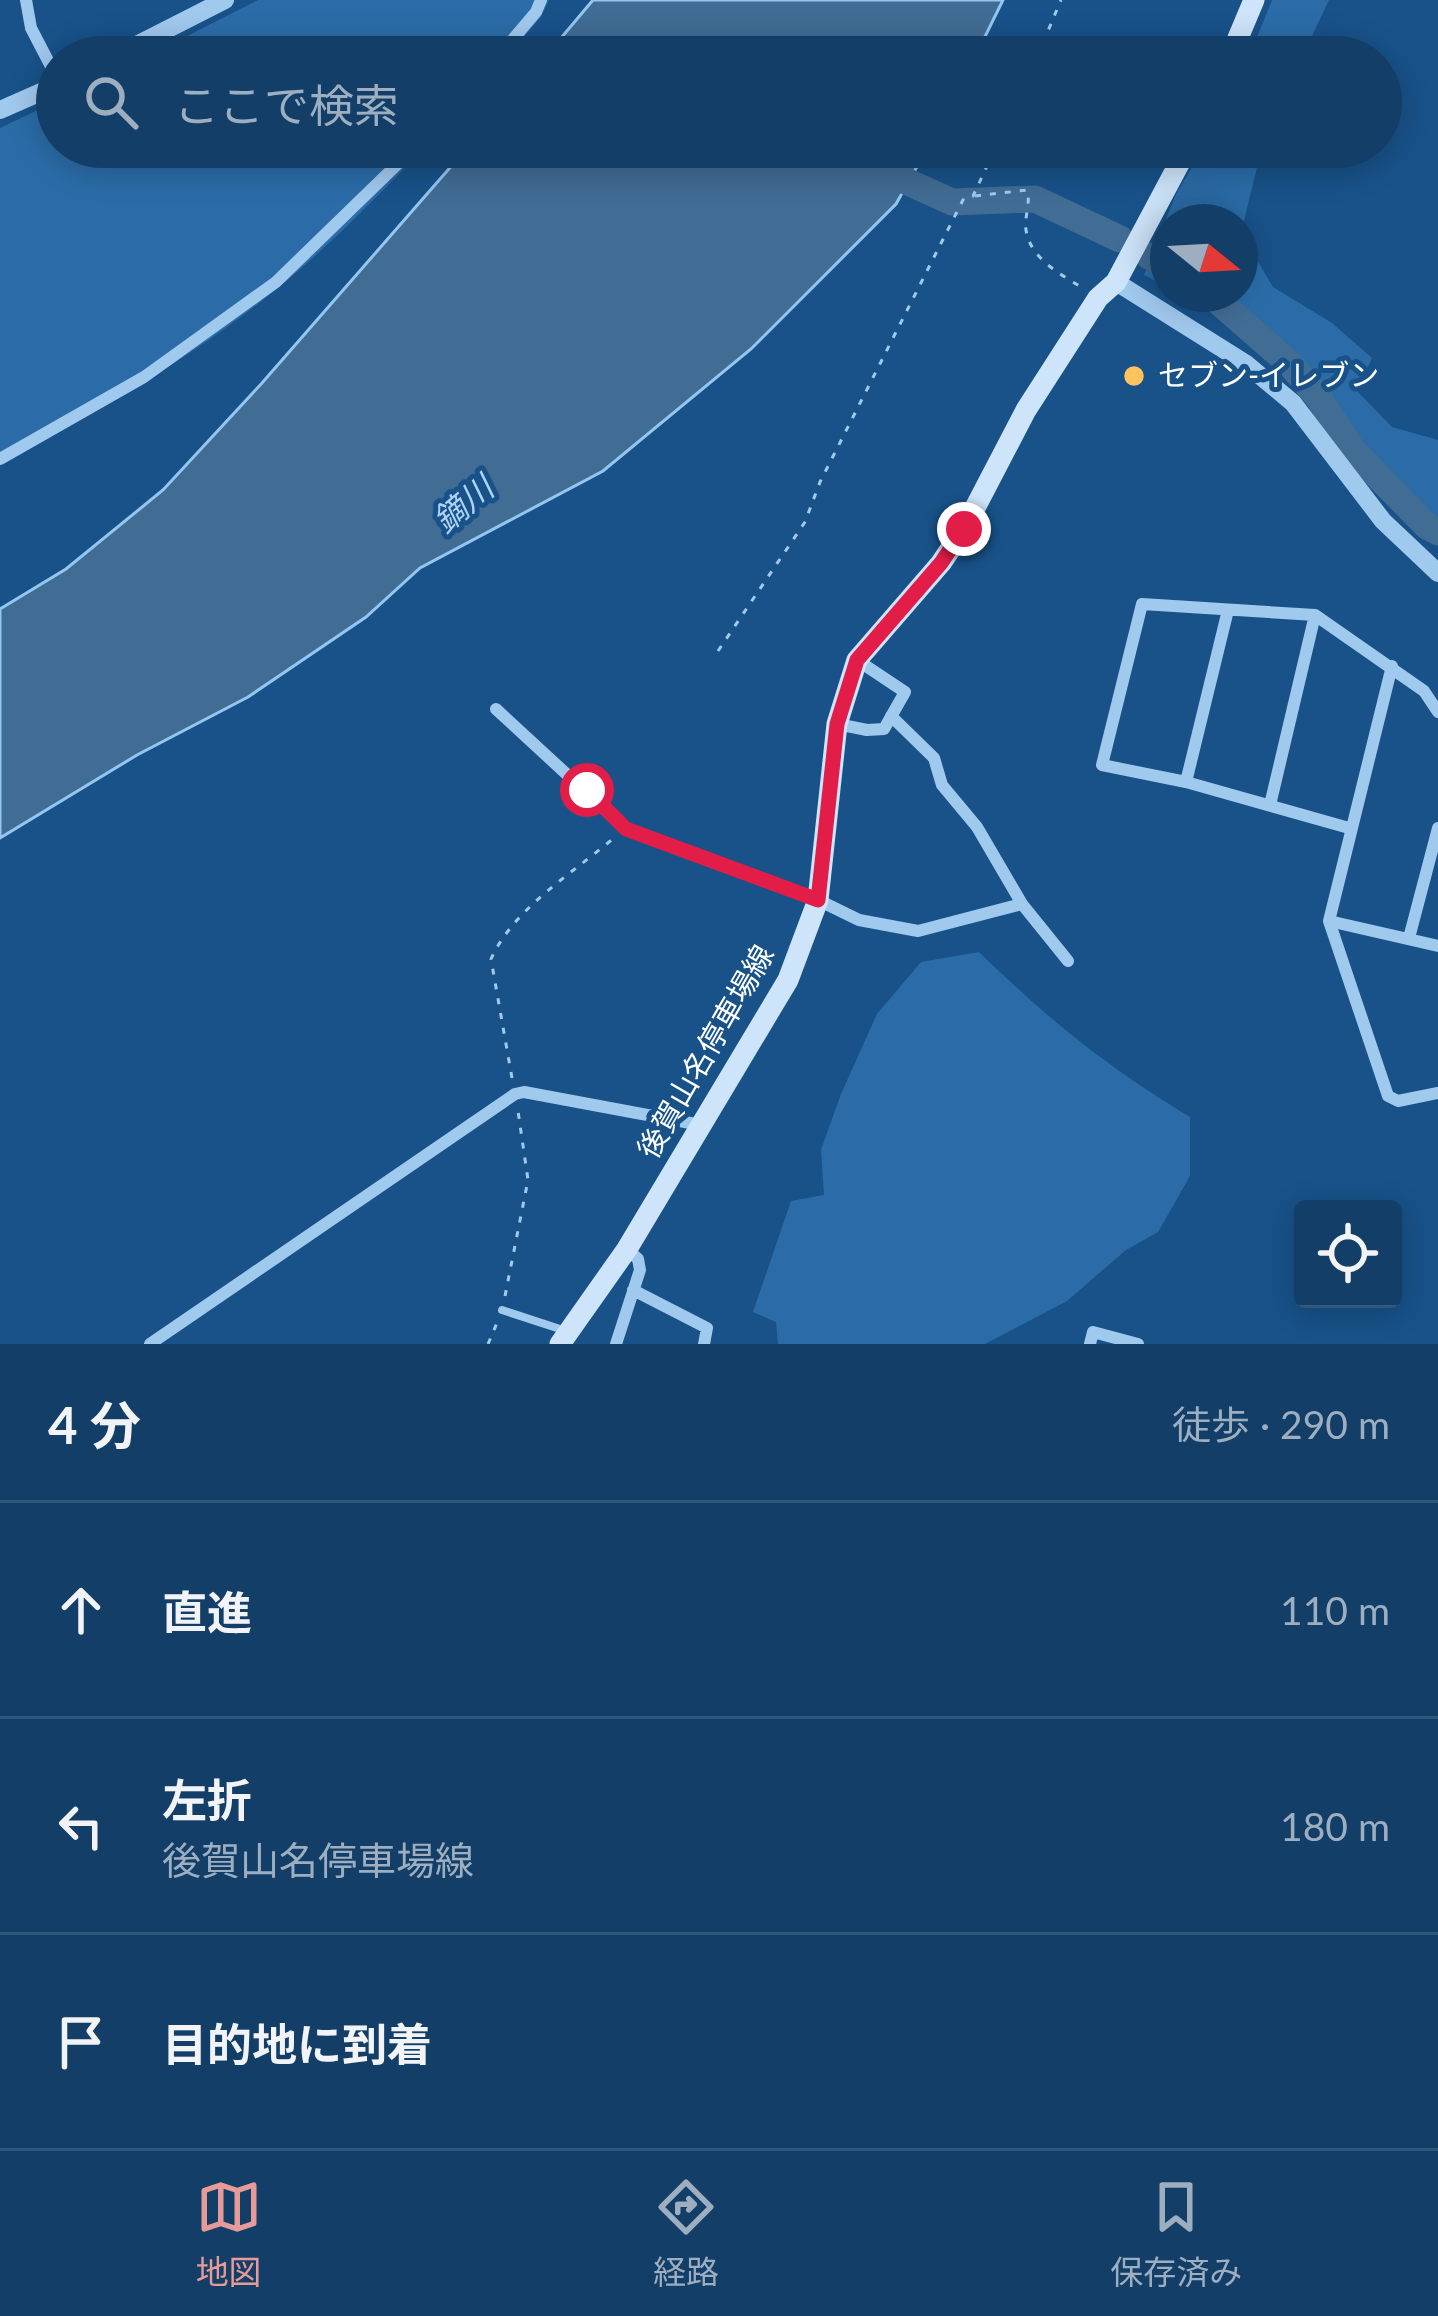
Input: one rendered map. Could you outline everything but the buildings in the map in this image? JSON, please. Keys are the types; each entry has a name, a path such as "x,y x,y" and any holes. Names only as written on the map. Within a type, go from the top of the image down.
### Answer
{"main road":[{"path":"1239,36 1255,0"},
{"name":"後賀山名停車場線","path":"570,1340 788,980 818,900 837,724 857,660 941,563 964,529 1026,410 1098,298 1116,282 1177,168"}],"street":[{"path":"26,0 36,36"},
{"path":"154,36 225,0"},
{"path":"514,36 542,0"},
{"path":"0,110 36,92"},
{"path":"0,459 144,377 260,293 334,230 395,168"},
{"path":"1116,282 1245,363 1293,403 1383,521 1438,573"},
{"path":"1349,828 1186,782 1102,765 1142,604 1315,615 1424,691 1438,712"},
{"path":"1186,782 1228,610"},
{"path":"1270,805 1315,615"},
{"path":"837,724 884,729 905,692 857,660"},
{"path":"1392,666 1329,921 1388,1096 1398,1101 1438,1093"},
{"path":"496,709 626,829 818,900 859,920 917,931 1022,904"},
{"path":"891,716 934,758 942,785 977,827 1022,904 1068,961"},
{"path":"1409,938 1438,828"},
{"path":"1329,921 1438,946"},
{"path":"150,1344 515,1094 701,1125"},
{"path":"616,1344 640,1270 638,1258 627,1249"},
{"path":"634,1290 707,1328 704,1344"},
{"path":"1090,1344 1093,1332 1138,1344"}],"lane":[{"path":"502,1310 552,1324 570,1340"}],"path":[{"path":"1046,36 1061,0"},
{"path":"718,651 805,522 820,482 962,205 973,196 986,168"},
{"path":"973,196 1027,190 1030,204 1025,226 1034,250 1062,277 1098,298"},
{"path":"488,1344 502,1310 528,1180 491,959 520,918 626,829"}],"shaded area":[{"path":"258,0 549,0 524,36 187,36"},
{"path":"1272,0 1329,0 1312,36 1257,36"},
{"path":"36,111 36,168 404,168 318,254 247,313 144,382 0,464 0,128"},
{"path":"1191,168 1257,168 1248,204 1172,204"},
{"path":"1258,262 1273,287 1332,323 1372,358 1357,391 1392,427 1438,440 1438,532 1351,433 1214,312 1258,312"},
{"path":"979,952 1080,1041 1190,1117 1190,1176 1158,1232 1126,1250 1067,1301 985,1344 778,1344 776,1322 753,1312 791,1201 824,1195 821,1150 877,1014 921,962"}],"water":[{"path":"593,0 1003,0 985,36 563,36"},
{"name":"鏑川","path":"450,168 916,168 896,204 751,349 603,471 420,568 366,617 248,697 137,755 0,838 0,609 66,569 163,490"}],"waterway":[{"path":"877,168 952,202 1035,199 1120,239"},
{"path":"1231,312 1290,364 1353,451 1438,532"}],"place":[{"name":"セブン-イレブン","path":"1134,376"}],"route":[{"path":"587,790 626,829 818,900 837,724 857,660 941,563 964,529"}]}
